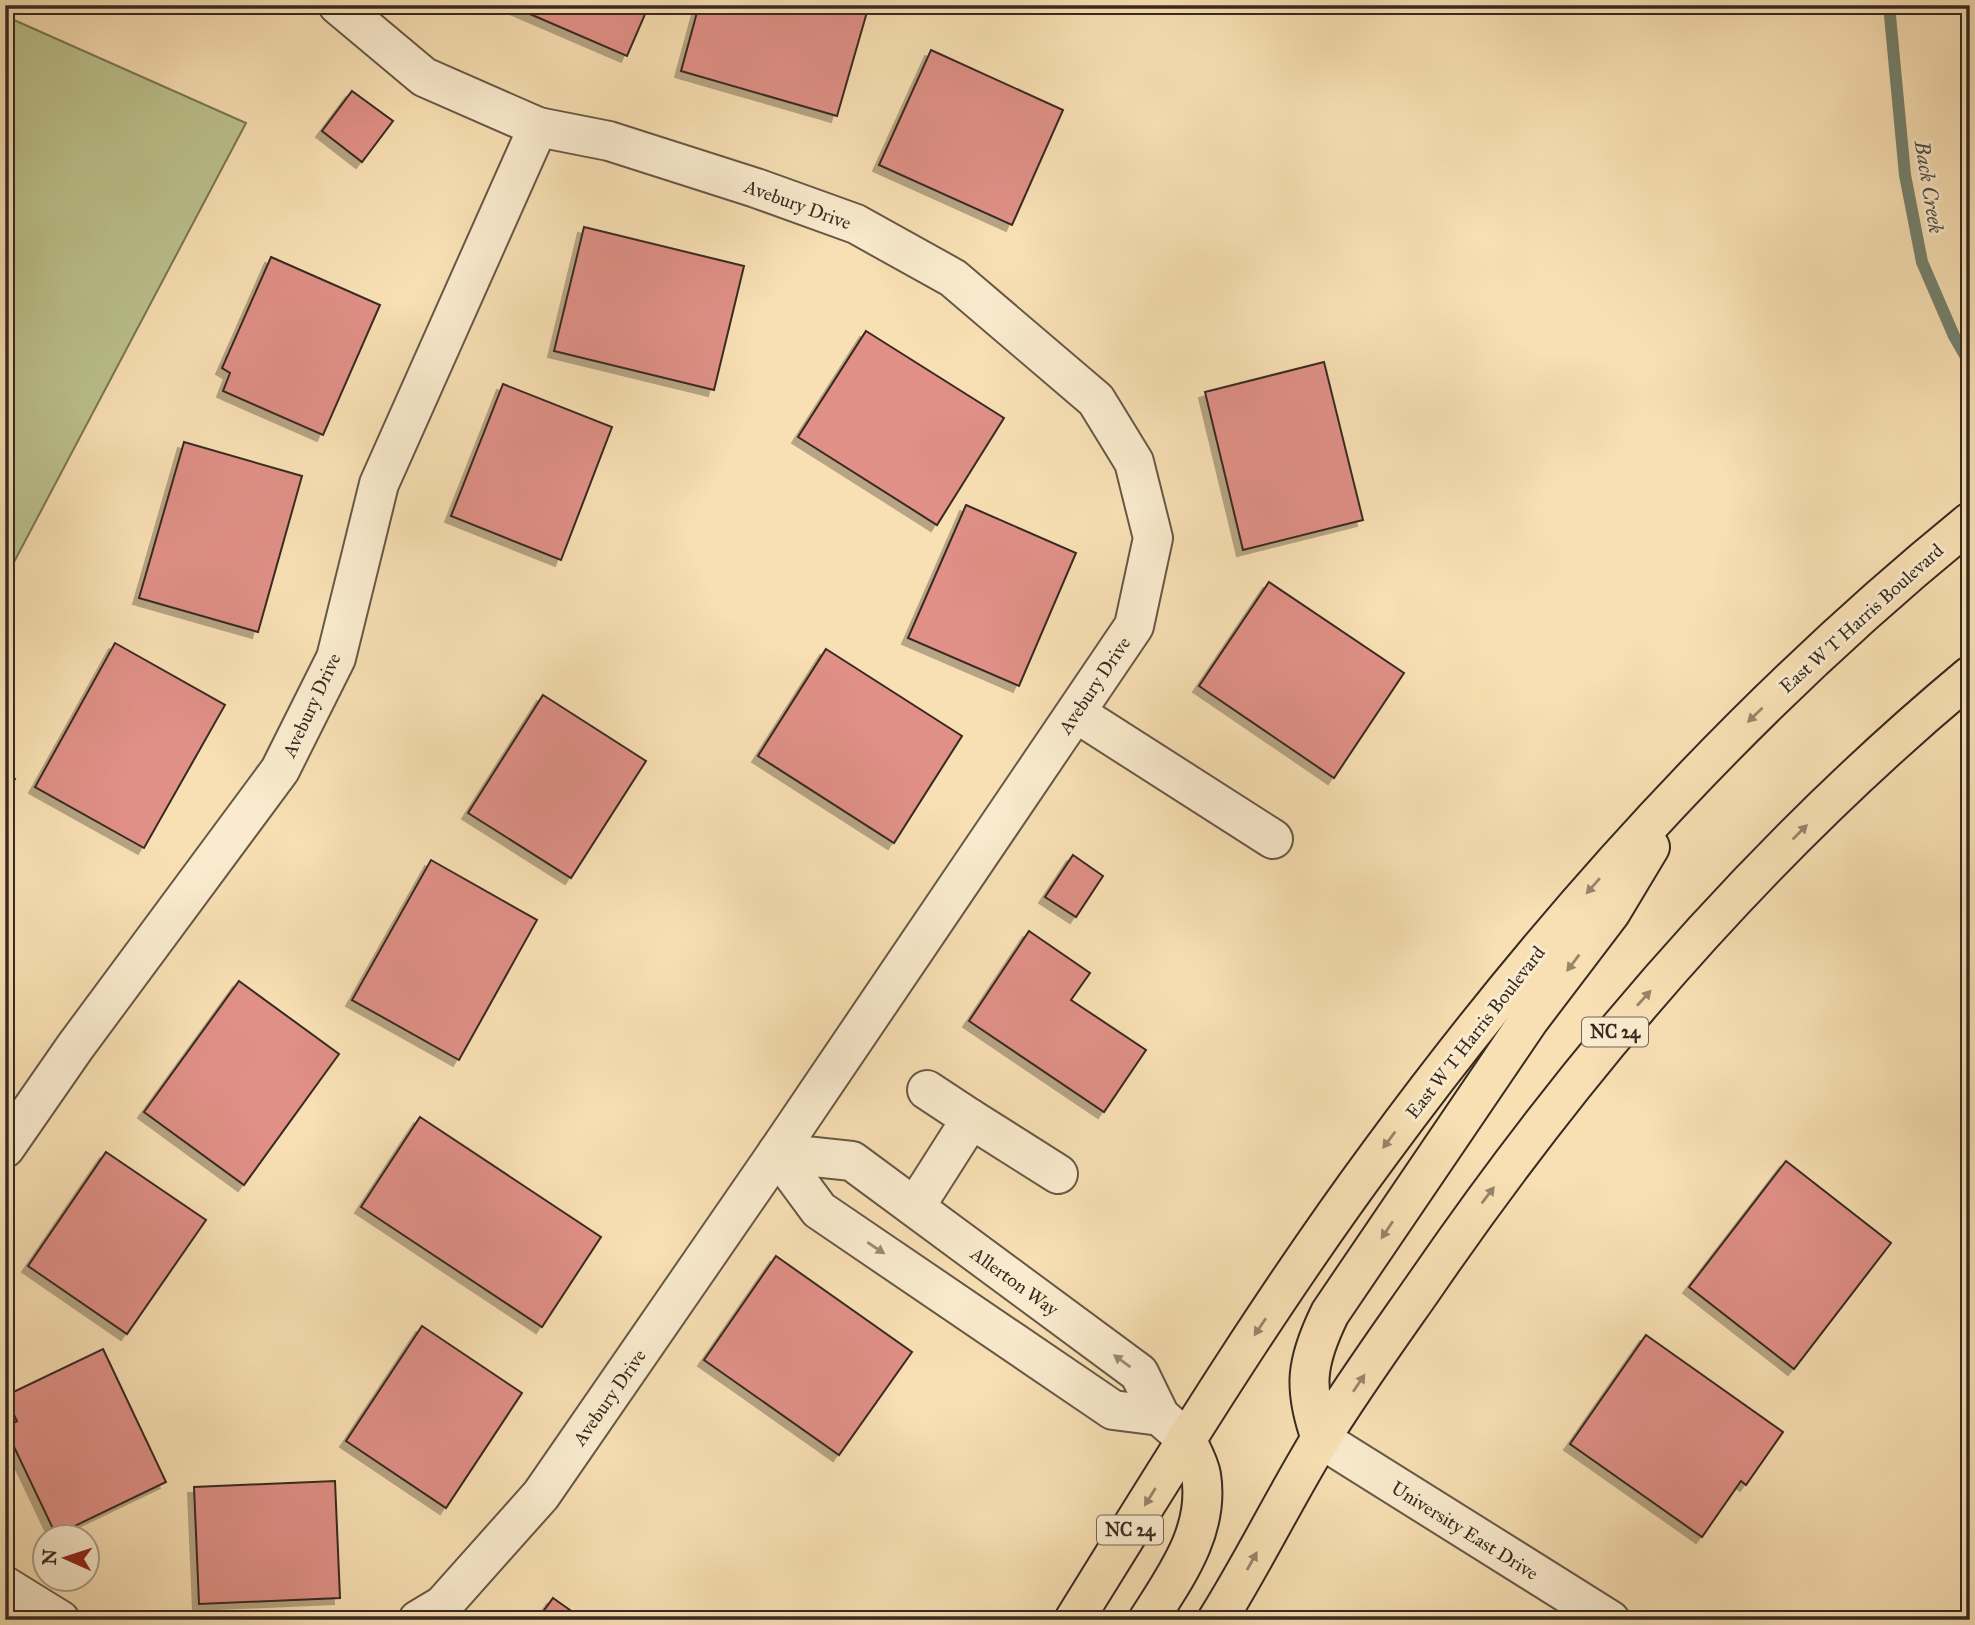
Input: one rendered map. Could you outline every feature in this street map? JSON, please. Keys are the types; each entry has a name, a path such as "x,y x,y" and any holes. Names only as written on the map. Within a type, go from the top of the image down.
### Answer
{"main road":[{"name":"East W T Harris Boulevard","path":"1073,1620 1173,1428 1258,1329 1387,1143 1501,995 1591,888 1688,781 1797,674 1970,522"},
{"name":"NC 24","path":"1217,1620 1321,1439 1472,1217 1541,1124 1625,1019 1749,884 1854,778 1970,676"},
{"path":"1321,1439 1310,1409 1310,1363 1316,1341 1330,1313 1529,1020 1611,912 1688,781"},
{"path":"1148,1620 1179,1572 1194,1541 1201,1517 1200,1472 1173,1428"}],"street":[{"name":"Avebury Drive","path":"338,5 425,77 538,127 609,141 756,188 856,225 953,278 1096,400 1134,462 1153,538 1134,625 1076,713 541,1495 443,1605 418,1620"},
{"name":"Avebury Drive","path":"5,1148 75,1047 280,770 336,658 379,485 538,127"},
{"path":"1076,713 1273,839"},
{"path":"926,1090 1058,1174"},
{"path":"915,1207 971,1119"},
{"path":"777,1153 819,1210 1113,1410 1173,1428"},
{"name":"Allerton Way","path":"777,1153 852,1161 1139,1373 1173,1428"},
{"name":"University East Drive","path":"1321,1439 1609,1620"},
{"path":"5,1586 60,1620"}],"green space":[{"path":"5,16 246,123 5,579"}],"building":[{"path":"509,5 649,5 627,56"},
{"path":"699,5 869,5 837,116 681,71"},
{"path":"931,50 1063,110 1012,225 879,165"},
{"path":"352,91 393,121 362,162 322,131"},
{"path":"584,227 744,266 714,390 554,351"},
{"path":"271,257 380,305 323,435 223,391 230,373 222,368"},
{"path":"866,331 1004,418 937,525 798,437"},
{"path":"1324,362 1363,520 1243,550 1205,392"},
{"path":"503,384 612,427 561,560 451,516"},
{"path":"184,442 302,476 258,632 139,598"},
{"path":"966,505 1076,553 1019,686 908,638"},
{"path":"1269,582 1404,673 1334,778 1199,686"},
{"path":"115,643 225,705 144,848 35,787"},
{"path":"826,649 962,736 894,843 758,756"},
{"path":"543,695 646,761 571,878 468,813"},
{"path":"5,774 15,779 5,797"},
{"path":"1073,855 1103,876 1076,917 1045,897"},
{"path":"431,860 537,920 459,1060 352,1000"},
{"path":"1029,931 1090,973 1071,1000 1146,1050 1104,1112 969,1021"},
{"path":"239,981 339,1054 244,1185 144,1112"},
{"path":"420,1117 601,1237 542,1327 361,1207"},
{"path":"106,1152 206,1220 127,1334 28,1266"},
{"path":"1786,1161 1891,1243 1794,1369 1689,1287"},
{"path":"776,1256 912,1352 839,1455 704,1360"},
{"path":"422,1326 522,1393 446,1508 346,1441"},
{"path":"1646,1335 1783,1432 1746,1485 1741,1481 1702,1537 1570,1444"},
{"path":"103,1349 166,1482 79,1524 51,1524 5,1428 17,1421 5,1396"},
{"path":"335,1481 340,1598 199,1604 194,1487"},
{"path":"553,1598 584,1620 537,1620"}],"waterway":[{"name":"Back Creek","path":"1889,5 1905,175 1922,262 1954,336 1970,364"}]}
